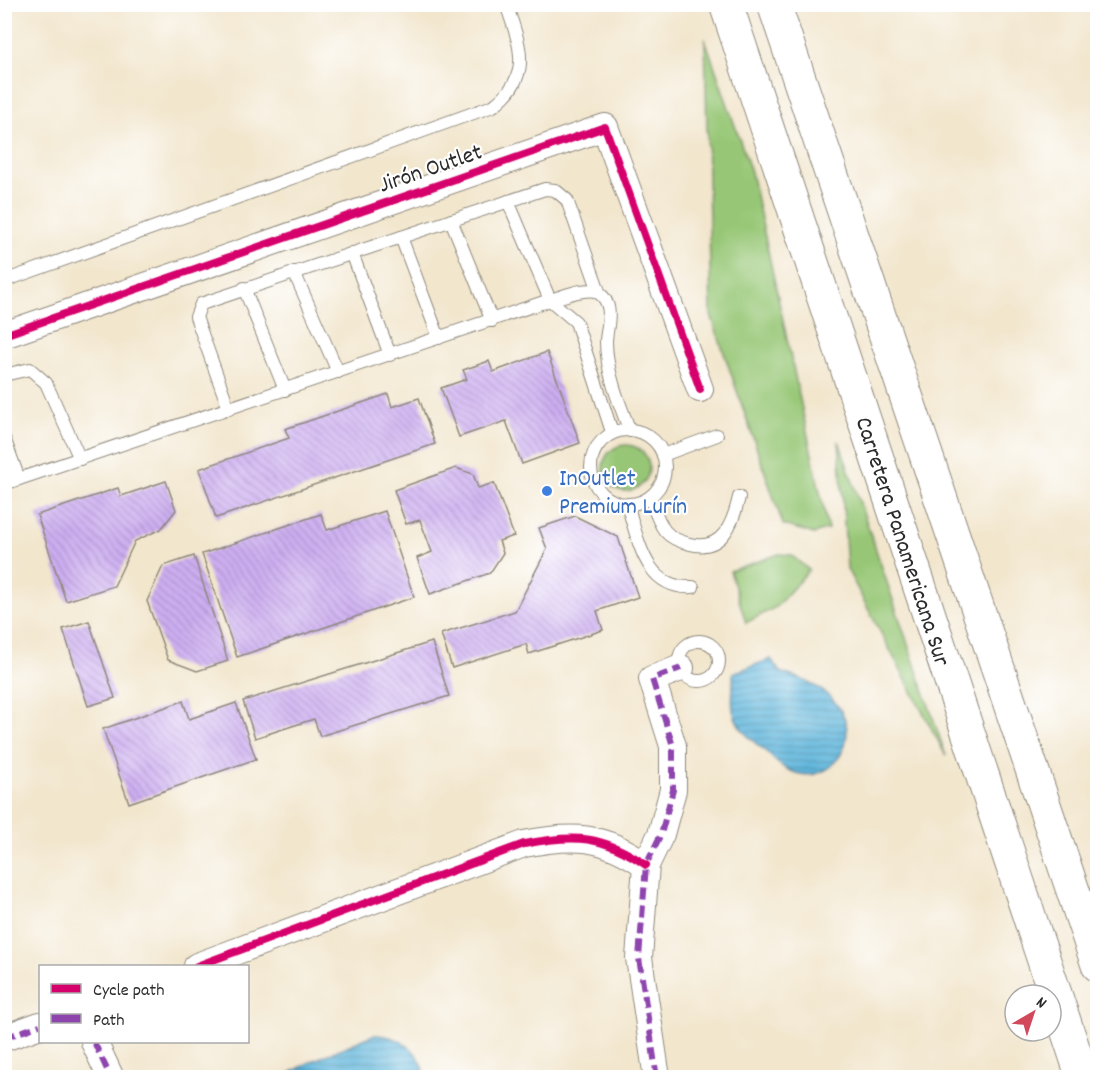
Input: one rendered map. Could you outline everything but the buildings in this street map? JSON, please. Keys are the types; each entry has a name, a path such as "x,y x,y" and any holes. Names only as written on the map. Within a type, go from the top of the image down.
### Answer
{"highway":[{"name":"Carretera Panamericana Sur","path":"726,4 1083,1077"},
{"name":"Carretera Panamericana Sur","path":"774,4 1098,965"}],"street":[{"name":"Jirón Outlet","path":"4,334 605,127 700,389"},
{"path":"657,1077 639,958 645,866 661,834 673,790 673,746 652,679 681,668"},
{"path":"200,965 524,844 561,837 594,840 622,849 645,866"},
{"path":"4,1038 39,1025"},
{"path":"94,1043 111,1077"}],"lane":[{"path":"4,281 493,106 510,91 520,69 519,42 506,4"},
{"path":"229,409 196,317 197,309 207,300 545,189 561,194 567,200 600,294 609,312 606,341 608,362 630,431"},
{"path":"508,201 550,300 576,322 612,432"},
{"path":"451,220 492,321"},
{"path":"400,237 439,338"},
{"path":"352,252 390,355"},
{"path":"294,272 338,372"},
{"path":"244,288 285,390"},
{"path":"4,484 550,300 592,290 600,294"},
{"path":"4,375 30,369 46,383 80,459"},
{"path":"630,431 647,435 657,444 663,455 663,478 650,497 627,504 605,496 592,478 591,465 594,453 612,432 630,431"},
{"path":"663,455 717,435"},
{"path":"4,438 19,479"},
{"path":"650,497 665,531 674,538 701,547 714,544 727,533 735,518 739,498"},
{"path":"627,504 651,569 660,581 671,586 693,587"}],"green space":[{"path":"705,39 751,172 828,529 814,534 783,525 711,315"},
{"path":"839,441 946,756 847,569"},
{"path":"626,445 642,452 649,468 642,484 626,491 610,484 603,468 610,452"},
{"path":"779,554 791,555 809,570 776,607 746,623 730,571"}],"water":[{"path":"771,659 781,672 814,686 826,694 840,709 847,734 845,746 831,766 821,772 809,775 784,768 750,738 737,721 732,706 733,673"},
{"path":"373,1035 392,1037 408,1046 419,1059 425,1077 283,1077 312,1061"}],"marked path":[{"path":"657,1078 639,958 646,865 661,834 673,790 673,746 652,679 681,668"},
{"path":"4,1038 39,1025"},
{"path":"94,1043 111,1078"}],"cycle path":[{"path":"4,335 605,127 700,389"},
{"path":"200,965 524,844 573,838 588,840 616,848 646,865"}],"place":[{"name":"InOutlet Premium Lurín","path":"547,491"}]}
